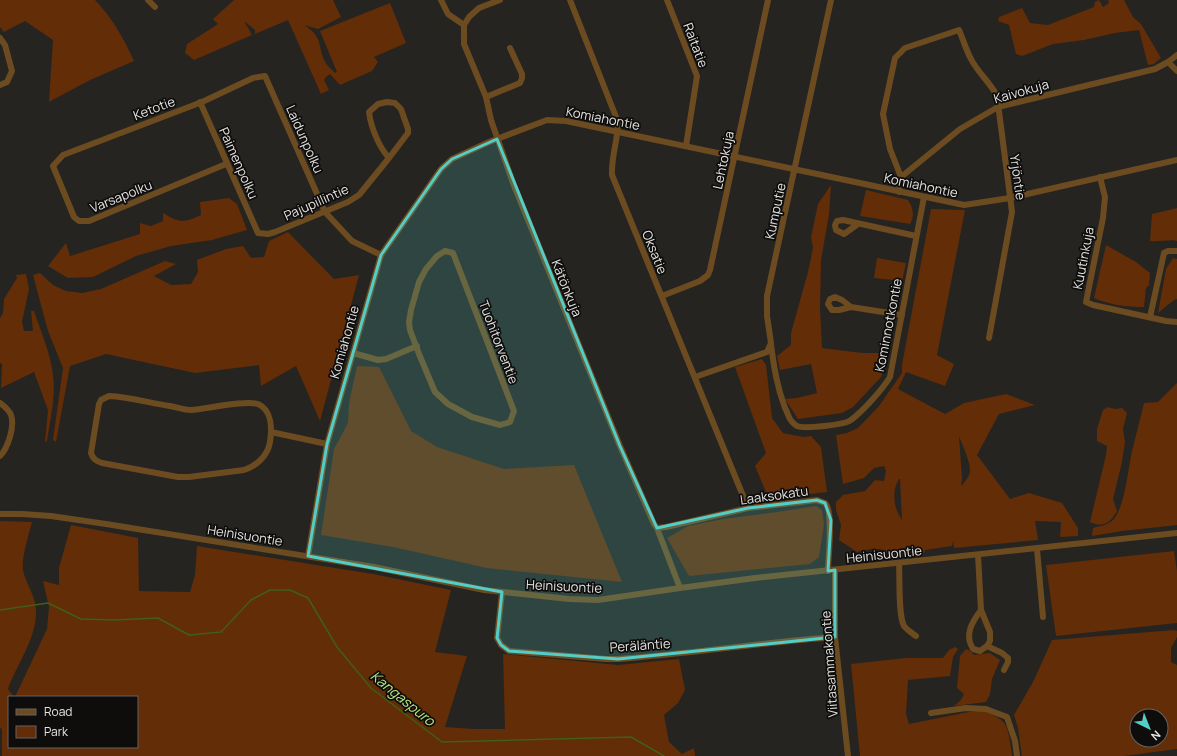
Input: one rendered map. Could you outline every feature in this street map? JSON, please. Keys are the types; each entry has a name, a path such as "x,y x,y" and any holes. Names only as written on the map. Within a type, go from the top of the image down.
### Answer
{"street":[{"path":"148,0 155,7"},
{"path":"441,0 448,14 464,25 469,17 479,8 500,0"},
{"name":"Oksatie","path":"570,0 618,122 612,175 748,508"},
{"name":"Raitatie","path":"667,0 697,76 686,146"},
{"name":"Lehtokuja","path":"662,296 700,281 708,275 713,261 768,0"},
{"name":"Kumputie","path":"771,344 766,316 767,296 831,0"},
{"name":"Kätönkuja","path":"464,25 464,44 486,97 497,139 513,183 617,439 657,528 680,588"},
{"name":"Yrjöntie","path":"901,177 890,149 883,114 895,58 905,48 958,30 971,59 991,85 997,96 1012,212 990,338"},
{"path":"0,38 5,45 12,71 7,82 0,86"},
{"path":"486,97 520,83 522,74 510,48"},
{"name":"Kaivokuja","path":"901,177 960,129 998,107 1155,69 1177,55"},
{"path":"1168,62 1177,71"},
{"name":"Ketotie","path":"53,166 63,155 200,102 253,78 265,76"},
{"name":"Laidunpolku","path":"265,76 325,212 352,241 381,255"},
{"name":"Paimenpolku","path":"200,102 226,164 258,233"},
{"name":"Pajupillintie","path":"258,233 268,234 275,232 348,202 358,195 390,158 406,137 408,129 401,108 395,103 387,102 378,104 369,112 370,120 382,150 390,158"},
{"name":"Komiahontie","path":"308,556 327,444 381,255 441,169 452,159 497,139 547,120 566,121 964,205 1010,198 1177,160"},
{"name":"Varsapolku","path":"53,166 74,217 79,221 89,221 226,164"},
{"path":"899,192 901,177"},
{"name":"Kuutinkuja","path":"1100,177 1105,197 1103,218 1086,302 1093,305 1177,322"},
{"name":"Kominnotkontie","path":"771,344 775,376 780,396 790,420 796,426 807,428 843,424 858,415 886,384 890,377 924,197"},
{"path":"858,224 916,236"},
{"name":"Tuohitorventie","path":"444,251 453,253 514,411 510,422 500,425 472,417 448,404 435,392 417,346 410,330 409,322 419,282 426,269 438,256 444,251"},
{"path":"1150,317 1164,253 1168,251 1177,252"},
{"path":"850,307 902,315"},
{"path":"695,376 767,352 771,344"},
{"path":"353,352 378,360 386,359 417,346"},
{"path":"109,396 188,410 252,403 264,408 269,416 271,432 269,449 262,459 250,468 189,477 169,476 102,464 97,462 91,453 99,404 103,399 109,396"},
{"path":"0,403 8,411 12,418 6,449 0,456"},
{"path":"271,432 327,444"},
{"name":"Laaksokatu","path":"657,528 748,508 817,500 825,503 829,509 828,571"},
{"name":"Heinisuontie","path":"0,514 22,514 64,518 308,556 374,567 484,590 569,599 598,600 680,588 835,570 1177,533"},
{"path":"1037,549 1043,617"},
{"path":"978,555 982,610 990,632 990,640 987,646 980,651 973,649 969,642 969,632 976,617 982,610"},
{"path":"899,564 901,614 904,625 909,632 916,636"},
{"name":"Viitasammakontie","path":"835,570 835,637 848,756"},
{"name":"Peräläntie","path":"502,592 497,638 501,645 509,651 618,659 800,639 835,637"},
{"path":"987,646 1002,653 1008,658 1008,662 1004,670"},
{"path":"931,713 966,708 986,709 1006,717 1015,740 1017,756"}],"highlighted area":[{"path":"497,139 620,446 657,528 748,508 817,500 825,503 831,520 828,571 835,570 835,637 618,659 509,651 501,645 497,638 502,592 308,556 327,444 381,255 441,169 452,159"}],"green space":[{"path":"0,0 95,0 117,29 134,61 90,80 49,102 53,40 25,21 4,32 0,27"},
{"path":"234,0 333,0 341,17 318,29 304,25 315,35 324,60 335,73 337,72 320,31 390,3 406,43 374,57 378,62 372,71 340,85 330,74 324,80 329,90 321,94 288,20 255,34 255,30 244,21 252,35 194,60 185,53 187,44 218,24 213,19"},
{"path":"1099,0 1103,7 1109,3 1108,0 1124,0 1133,17 1141,24 1161,58 1154,64 1148,65 1139,30 1053,44 1022,56 1016,54 1009,25 998,21 999,17 1022,8 1030,23 1048,25 1094,7 1095,2"},
{"path":"831,185 829,215 821,260 820,308 822,348 862,353 885,353 885,367 881,377 853,407 842,413 798,419 785,399 797,398 817,393 811,364 780,370 777,356 791,345 791,333 813,248 811,237 818,204"},
{"path":"866,190 908,200 913,212 910,224 860,216"},
{"path":"229,198 237,204 247,230 212,240 171,246 136,256 93,277 68,278 48,266 66,243 70,256 140,234 140,223 151,226 163,221 163,213 173,219 186,221 201,215 200,202"},
{"path":"1177,208 1177,241 1150,241 1152,214"},
{"path":"931,209 965,210 937,355 954,364 945,386 906,372 898,389 945,414 964,403 1006,394 1035,405 999,414 977,455 1010,499 1029,493 1062,503 1078,528 1078,536 1060,537 1061,522 1035,521 1038,540 954,548 953,541 952,546 925,550 923,555 913,557 892,556 881,549 871,549 857,552 839,540 841,525 836,510 836,502 843,495 865,491 875,480 884,481 886,471 884,466 874,468 864,478 843,484 836,435 847,433 858,428 879,406 902,373 902,365","holes":["959,436 970,466 968,477 961,486 962,478","900,479 902,520 899,516 894,500 895,489"]},
{"path":"288,232 334,279 359,275 320,421 296,366 261,386 259,365 195,373 106,354 70,366 56,442 53,440 63,368 48,331 33,275 40,273 53,285 66,291 82,293 101,289 165,261 176,264 154,276 171,285 191,284 198,272 197,260 226,249 243,246 251,258 264,257 269,241"},
{"path":"1106,245 1136,262 1150,273 1149,285 1146,288 1144,307 1119,305 1094,298"},
{"path":"877,258 906,263 902,281 874,278"},
{"path":"1173,258 1177,259 1177,299 1158,313 1166,269"},
{"path":"26,274 29,289 22,322 24,331 33,331 31,311 34,311 48,351 54,384 47,441 45,442 48,410 34,372 1,388 2,364 0,363 0,318 3,313 4,299 17,278 16,275"},
{"path":"762,359 766,365 772,418 783,433 803,437 811,436 821,447 827,492 769,499 755,466 766,453 735,367"},
{"path":"357,366 379,367 411,431 437,447 504,469 574,465 622,582 487,568 393,547 321,535 334,449 348,423 349,403"},
{"path":"1177,383 1177,525 1092,536 1093,528 1111,522 1117,514 1126,487 1132,451 1144,403 1158,402"},
{"path":"1108,407 1115,409 1122,408 1127,413 1123,429 1125,442 1113,499 1117,511 1112,519 1106,523 1095,524 1090,522 1107,446 1097,441 1097,429 1103,410"},
{"path":"816,506 822,510 824,525 819,557 810,564 689,576 667,538 688,526 723,519"},
{"path":"0,521 32,522 23,560 23,570 35,602 35,624 29,643 8,689 13,696 8,696 8,748 138,748 138,696 15,696 47,629 49,607 43,581 59,585 59,568 71,525 138,538 139,591 190,592 195,575 197,546 373,574 451,590 435,652 467,656 445,727 505,729 503,654 618,665 679,659 685,690 678,703 664,715 669,742 682,754 694,748 695,756 2,756 2,730 0,727"},
{"path":"1174,551 1177,571 1177,623 1056,636 1046,565"},
{"path":"1174,630 1177,631 1177,637 1171,648 1171,662 1177,665 1177,749 1124,756 1022,756 1018,728 1014,715 1033,682 1052,640"},
{"path":"955,647 958,649 953,657 950,676 908,680 906,714 909,724 979,710 1003,721 1009,735 1012,756 860,756 851,664 906,658 943,658 949,650"},
{"path":"966,649 974,655 990,653 1000,660 992,679 990,694 986,702 954,706 961,700 964,694 957,688 960,656"}],"waterway":[{"name":"Kangaspuro","path":"0,610 48,603 81,619 114,620 158,618 189,635 221,632 251,600 270,590 290,590 308,598 337,647 371,688 442,742 631,737 664,756"}]}
